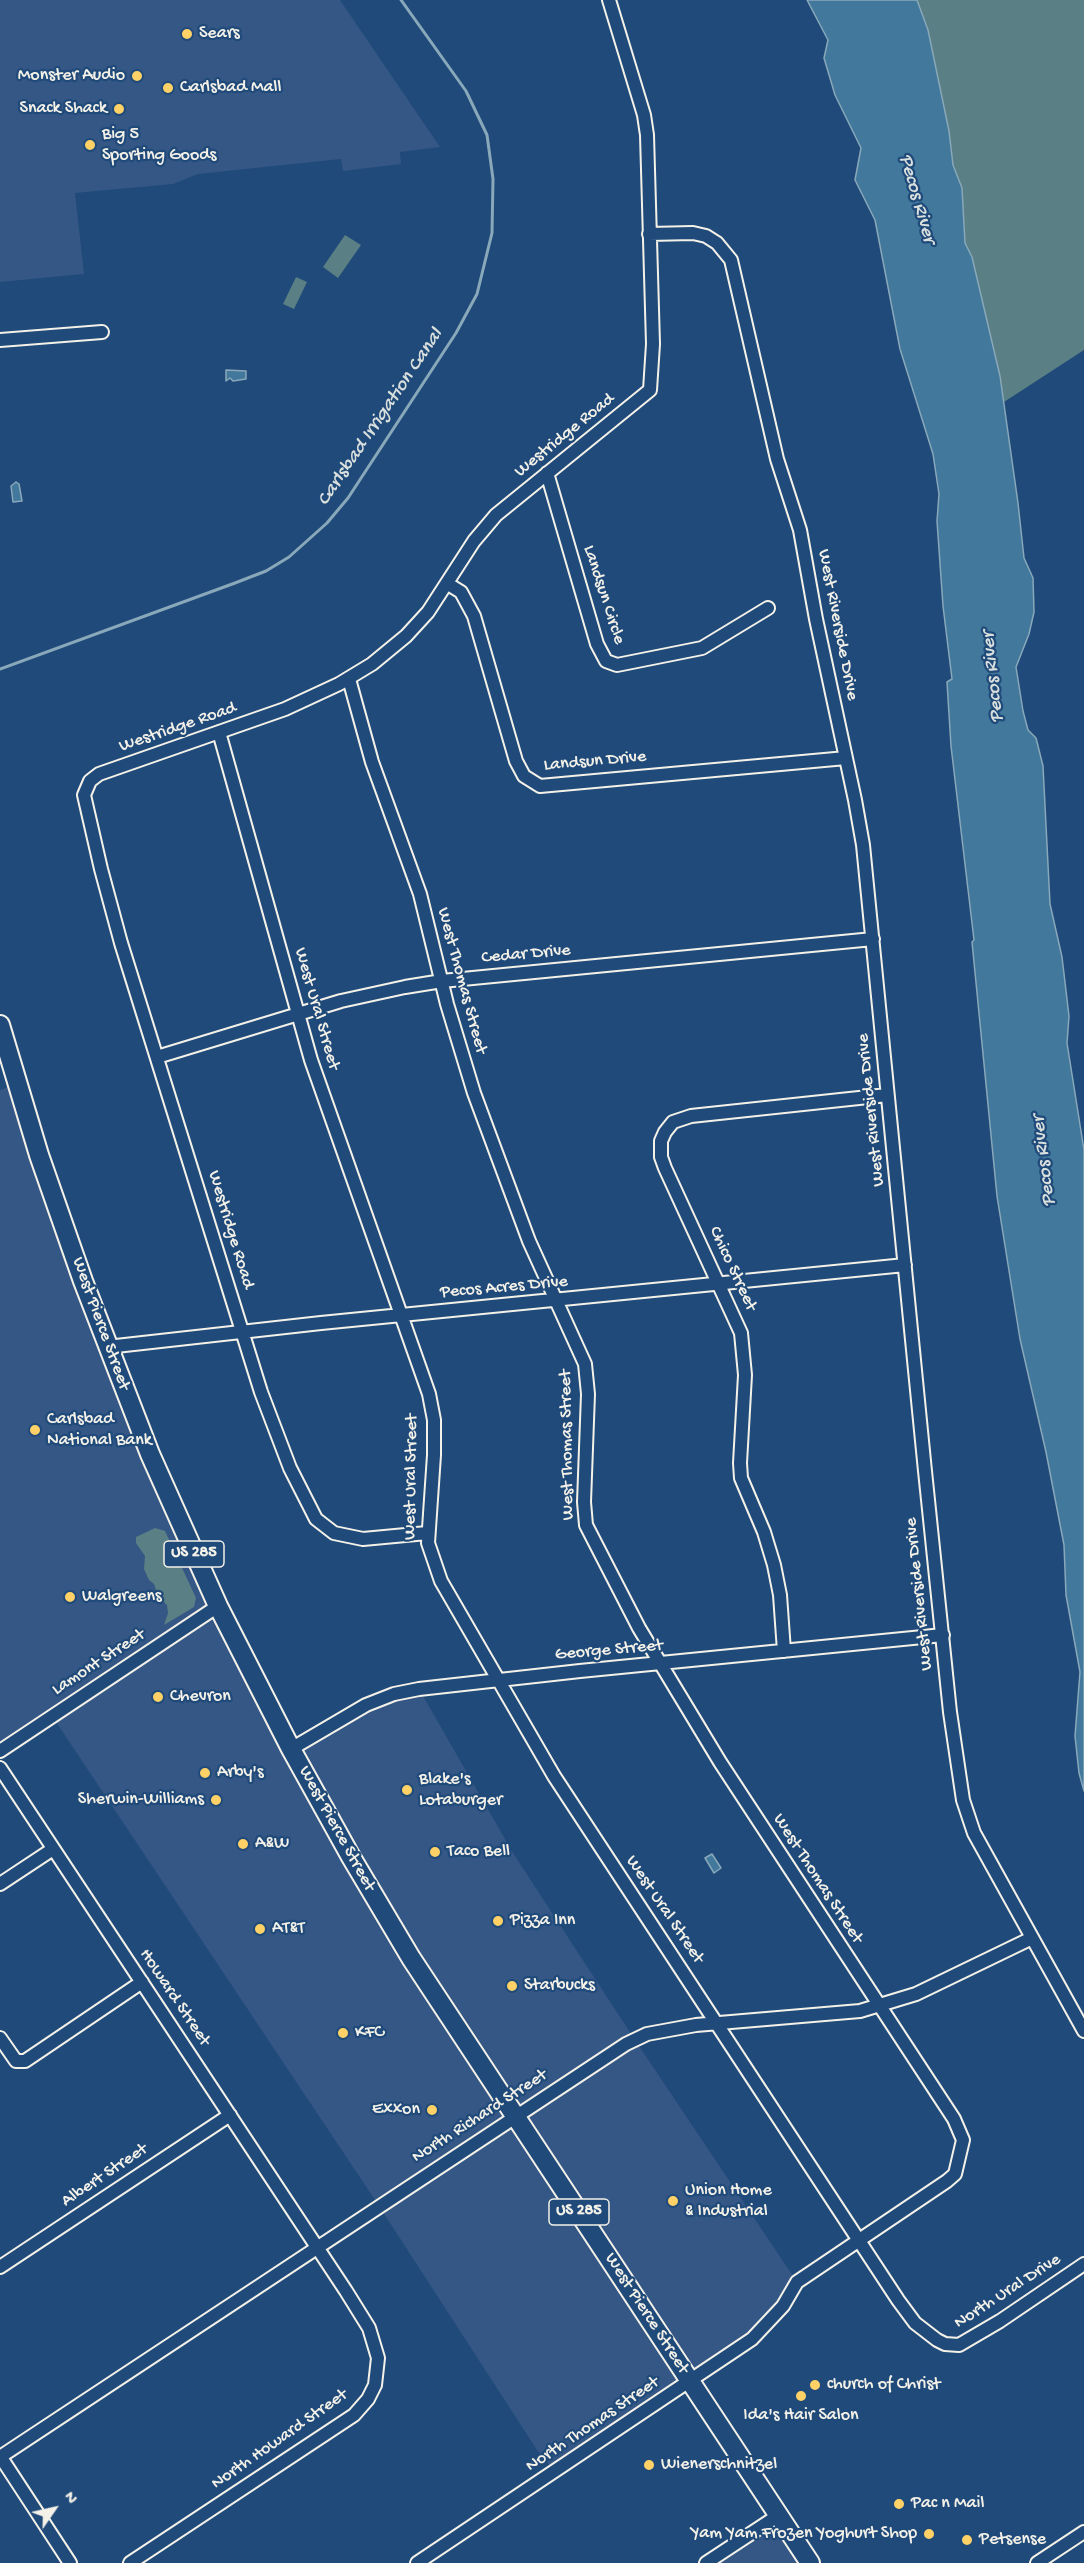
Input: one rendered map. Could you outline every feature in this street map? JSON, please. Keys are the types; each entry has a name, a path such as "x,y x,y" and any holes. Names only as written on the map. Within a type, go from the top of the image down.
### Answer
{"highway":[{"name":"West Pierce Street","path":"0,1025 39,1155 107,1347 163,1486 218,1606 291,1749 411,1958 810,2563"}],"street":[{"name":"Westridge Road","path":"427,1533 363,1539 337,1534 321,1525 308,1506 270,1420 157,1057 100,869 85,804 86,788 99,774 285,709 349,679 372,664 406,636 428,612 484,527 650,390 653,344 646,125 609,0"},
{"name":"West Riverside Drive","path":"649,234 693,233 706,236 724,250 731,260 777,459 800,530 862,845 957,1770 968,1818 1062,1995 1084,2031"},
{"path":"0,340 102,332"},
{"name":"Landsun Circle","path":"547,473 597,644 606,661 617,665 702,648 768,608"},
{"name":"Landsun Drive","path":"448,584 461,592 474,616 516,760 524,776 540,786 846,758"},
{"name":"West Thomas Street","path":"349,679 372,762 420,894 457,1042 515,1205 581,1353 587,1375 588,1421 584,1502 586,1525 639,1628 720,1762 949,2111"},
{"name":"West Ural Street","path":"219,732 318,1081 433,1408 434,1455 427,1533 430,1554 441,1581 554,1776 859,2239"},
{"name":"Cedar Drive","path":"157,1057 368,994 442,981 873,939"},
{"name":"Chico Street","path":"784,1651 780,1595 774,1565 764,1532 741,1478 746,1375 738,1324 661,1157 661,1142 669,1126 680,1118 887,1095"},
{"name":"Pecos Acres Drive","path":"107,1347 242,1331 905,1265"},
{"name":"Lamont Street","path":"0,1751 218,1606"},
{"name":"George Street","path":"291,1749 366,1705 394,1694 419,1689 943,1635"},
{"name":"Howard Street","path":"0,1768 318,2247"},
{"path":"0,1884 53,1849"},
{"name":"North Richard Street","path":"0,2457 634,2040 666,2030 718,2023 860,2011 916,1994 1032,1938"},
{"path":"0,2038 19,2062 25,2061 142,1982"},
{"name":"North Thomas Street","path":"417,2563 752,2339 783,2306 797,2282 955,2174 963,2140 960,2129 949,2111"},
{"name":"Albert Street","path":"0,2267 230,2115"},
{"name":"North Ural Drive","path":"859,2239 915,2323 937,2340 952,2346 966,2343 1084,2264"},
{"name":"North Howard Street","path":"130,2563 349,2418 368,2399 375,2385 379,2366 374,2338 318,2247"},
{"path":"0,2457 70,2563"},
{"path":"706,2563 779,2515"},
{"path":"1037,2563 1084,2532"}],"shaded area":[{"path":"0,0 340,0 440,147 400,152 401,164 343,171 341,159 198,174 173,184 75,193 84,274 0,282"},
{"path":"16,1084 107,1347 291,1748 346,1717 419,1689 513,1853 797,2282 769,2323 555,2472 537,2450 379,2206 52,1716 0,1751 0,1090"},
{"path":"779,2515 810,2563 706,2563"}],"green space":[{"path":"917,0 1084,0 1084,350 1004,402 972,257 965,243 962,188 953,165 949,131 928,30"},
{"path":"345,235 361,245 338,278 323,267"},
{"path":"296,277 307,282 294,309 283,304"},
{"path":"155,1528 165,1531 196,1598 194,1607 164,1625 168,1613 167,1605 158,1596 154,1584 149,1580 144,1569 145,1556 136,1543 136,1537"}],"water":[{"name":"Pecos River","path":"807,0 917,0 928,30 949,131 953,165 962,188 965,243 972,257 1000,376 1024,558 1033,578 1034,612 1029,634 1016,667 1028,730 1036,738 1043,766 1050,904 1062,957 1069,1016 1067,1043 1084,1150 1084,1791 1079,1773 1075,1736 1080,1672 1066,1595 1064,1545 1046,1452 1020,1339 997,1196 972,942 974,940 951,746 947,682 952,679 943,606 937,521 939,494 933,454 900,349 875,220 855,180 861,148 835,95 824,58 828,40"},
{"path":"226,370 246,371 246,379 233,381 230,378 226,381"},
{"path":"16,482 19,484 22,501 13,502 11,486"},
{"path":"712,1854 721,1868 714,1873 705,1858"}],"waterway":[{"name":"Carlsbad Irrigation Canal","path":"0,669 266,571 289,557 327,523 348,498 456,333 477,294 492,233 493,179 487,135 466,91 401,0"}],"place":[{"name":"Sears","path":"187,34"},
{"name":"Monster Audio","path":"137,76"},
{"name":"Carlsbad Mall","path":"168,88"},
{"name":"Snack Shack","path":"119,109"},
{"name":"Big 5 Sporting Goods","path":"90,145"},
{"name":"Carlsbad National Bank","path":"35,1430"},
{"name":"Walgreens","path":"70,1597"},
{"name":"Chevron","path":"158,1697"},
{"name":"Arby's","path":"205,1773"},
{"name":"Blake's Lotaburger","path":"407,1790"},
{"name":"Sherwin-Williams","path":"216,1800"},
{"name":"A&W","path":"243,1844"},
{"name":"Taco Bell","path":"435,1852"},
{"name":"Pizza Inn","path":"498,1921"},
{"name":"AT&T","path":"260,1929"},
{"name":"Starbucks","path":"512,1986"},
{"name":"KFC","path":"343,2033"},
{"name":"Exxon","path":"432,2110"},
{"name":"Union Home & Industrial","path":"673,2201"},
{"name":"church of Christ","path":"815,2385"},
{"name":"Ida's Hair Salon","path":"801,2396"},
{"name":"Wienerschnitzel","path":"649,2465"},
{"name":"Pac n Mail","path":"899,2504"},
{"name":"Yam Yam Frozen Yoghurt Shop","path":"929,2534"},
{"name":"Petsense","path":"967,2540"}]}
